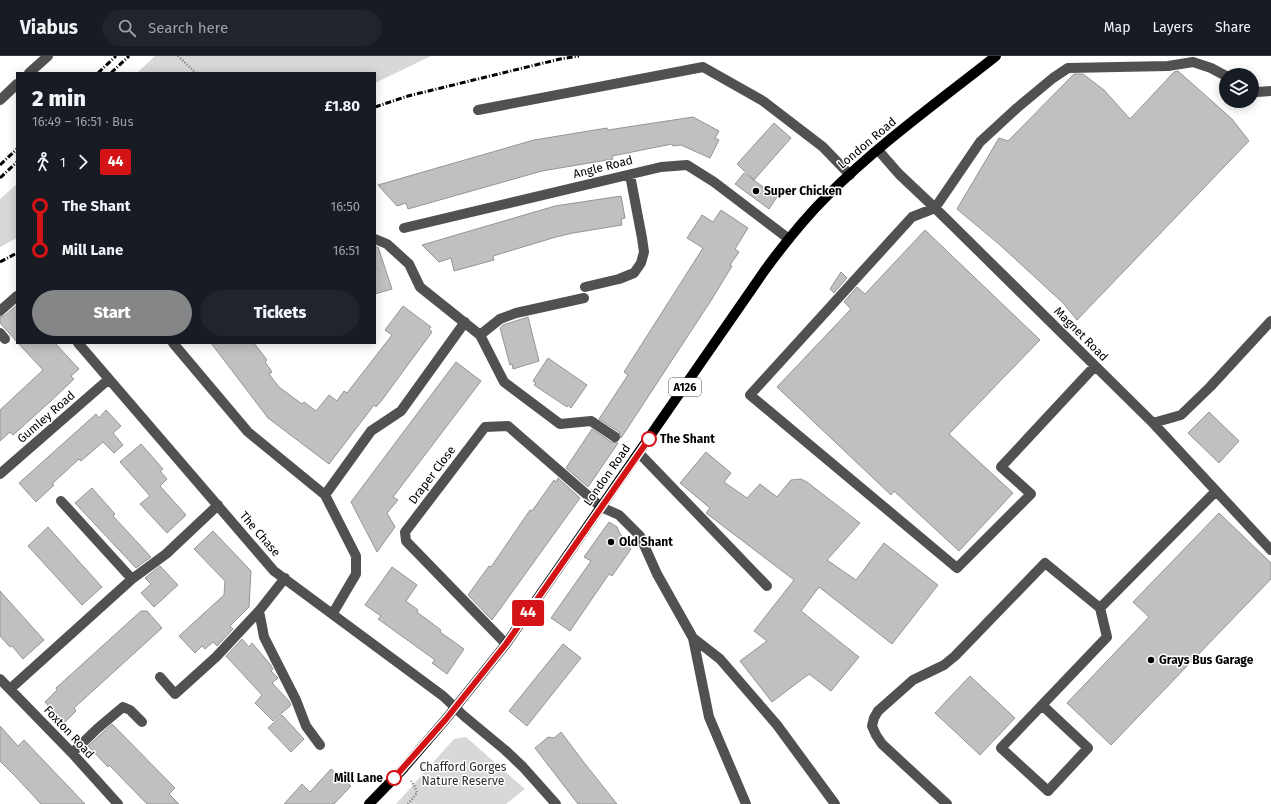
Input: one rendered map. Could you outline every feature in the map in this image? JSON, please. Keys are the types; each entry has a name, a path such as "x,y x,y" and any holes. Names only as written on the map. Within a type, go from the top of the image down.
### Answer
{"main road":[{"name":"London Road","path":"369,804 414,757 506,644 765,270 789,238 827,196 850,174 996,56"}],"street":[{"path":"30,72 48,56"},
{"path":"1095,366 1001,467 1031,494 957,568 750,395 912,217 935,208 980,142 1053,78 1068,68 1168,66 1192,62 1219,72"},
{"path":"478,110 703,67 763,101 823,146 850,174"},
{"path":"0,100 16,85"},
{"path":"1259,92 1271,92"},
{"name":"Magnet Road","path":"878,150 899,174 1153,423 1271,550"},
{"name":"Angle Road","path":"404,228 661,167 687,165 714,182 789,238"},
{"path":"585,287 634,273 641,263 644,252 630,174"},
{"path":"376,240 387,244 409,264 420,287 480,335 504,382 560,424 591,421 614,437"},
{"path":"0,311 16,297"},
{"path":"480,335 500,319 516,313 584,298"},
{"path":"1153,423 1181,415 1210,387 1271,321"},
{"path":"325,495 371,431 401,411 465,322"},
{"name":"The Chase","path":"79,344 274,571 333,613 456,706"},
{"path":"174,344 248,432 325,495 356,556 356,574 333,613"},
{"name":"Gumley Road","path":"0,474 110,379"},
{"name":"Draper Close","path":"506,644 406,541 405,532 485,427 508,426 601,507"},
{"path":"639,453 767,586"},
{"path":"1100,608 1216,491"},
{"path":"61,501 132,579"},
{"path":"10,689 132,579 166,554 218,505"},
{"path":"601,507 619,515 640,536 657,574 693,638 709,717 746,804"},
{"path":"947,804 882,744 872,726 874,718 878,711 913,680 944,664 955,656 1045,562 1100,608 1107,637 1042,705 1001,748 1048,791 1088,748 1042,705"},
{"path":"160,677 176,694 216,657 259,611 285,578"},
{"path":"259,611 264,637 296,700 306,726 320,745"},
{"path":"693,638 720,660 777,725 835,804"},
{"name":"Foxton Road","path":"0,679 72,753 118,804"},
{"path":"456,706 464,716 523,767 556,804"},
{"path":"72,753 122,707 130,710 142,722"}],"path":[{"path":"178,56 195,72"},
{"path":"402,770 415,787 416,793 408,804"}],"green space":[{"path":"155,56 431,56 376,83 376,72 138,72"},
{"path":"16,185 16,239 0,247 0,199"},
{"name":"Chafford Gorges Nature Reserve","path":"466,737 525,789 506,804 396,804 454,739"}],"building":[{"path":"1178,71 1232,119 1249,141 1077,320 1063,303 1000,245 957,209 999,138 1008,141 1074,74 1083,74 1104,90 1130,119 1174,72"},
{"path":"693,117 719,131 715,138 719,140 710,158 681,145 673,146 672,144 612,156 613,159 542,171 408,209 406,203 397,206 378,185 534,140 607,128 608,130"},
{"path":"774,123 791,138 754,180 737,164"},
{"name":"Super Chicken","path":"744,173 777,197 769,209 735,184"},
{"path":"621,196 625,218 621,219 622,225 556,237 493,256 494,260 454,271 451,258 439,262 422,245 555,206"},
{"path":"721,210 748,228 735,249 739,252 730,265 732,266 712,299 621,438 619,432 599,419 628,375 624,372 703,248 687,238 702,215 713,222"},
{"path":"925,230 1040,340 949,434 1013,493 959,551 894,491 891,495 777,387 851,309 844,302 857,287 865,294"},
{"path":"376,247 378,247 392,289 376,294"},
{"path":"841,272 847,278 834,293 830,289"},
{"path":"16,306 16,341 0,323 0,317 4,316"},
{"path":"403,306 431,327 429,329 432,332 382,400 376,407 374,405 329,464 268,418 212,344 255,344 267,360 265,362 272,372 269,374 279,387 302,404 304,402 316,411 329,395 337,401 344,391 347,393 392,335 385,330"},
{"path":"528,317 539,361 513,369 512,364 510,365 500,328 503,325"},
{"path":"19,344 56,344 79,369 71,376 74,379 52,400 13,435 10,432 0,441 0,410 43,370"},
{"path":"548,358 587,385 571,408 568,405 567,407 534,385 536,383 533,381"},
{"path":"456,362 481,381 393,497 398,500 387,513 395,527 377,552 351,502"},
{"path":"106,410 121,426 113,433 123,445 114,453 103,442 81,461 79,459 52,484 54,485 36,502 19,483 96,414 99,418"},
{"path":"1209,412 1239,441 1219,463 1188,433"},
{"path":"592,429 611,442 618,443 588,487 566,468"},
{"path":"141,444 163,469 160,471 167,479 160,486 186,515 167,533 140,504 150,496 120,462"},
{"path":"706,452 731,473 724,482 747,498 760,484 777,497 791,480 801,479 860,523 827,560 856,580 884,543 938,585 892,644 819,587 801,611 859,657 831,691 809,674 772,702 740,661 767,641 754,631 794,580 706,513 710,508 680,483"},
{"path":"558,478 580,498 492,620 468,595 489,566 491,567 530,510 532,511 554,480 556,482"},
{"path":"92,488 115,514 113,516 151,557 136,568 75,503"},
{"name":"Grays Bus Garage","path":"1219,513 1271,563 1271,579 1111,745 1067,703 1149,617 1133,602"},
{"path":"609,522 617,527 631,549 612,576 609,574 570,631 551,618 591,561 584,557"},
{"path":"48,527 102,587 82,605 28,546"},
{"path":"213,531 251,571 249,607 230,626 233,629 217,646 213,642 205,649 202,646 195,653 179,636 224,595 225,581 194,549"},
{"path":"160,566 178,585 154,607 141,593 151,584 145,578"},
{"path":"392,567 417,585 406,601 418,610 417,612 441,630 440,632 464,649 447,674 432,663 435,660 378,619 381,616 365,605"},
{"path":"0,591 44,640 23,659 12,646 10,647 0,636"},
{"path":"141,611 147,611 162,628 74,708 76,711 64,723 45,702 57,690 56,688"},
{"path":"242,639 249,647 252,643 270,664 273,669 271,671 278,678 272,683 291,705 273,721 255,703 262,695 226,656"},
{"path":"563,644 581,658 527,726 509,711"},
{"path":"970,676 1015,718 980,755 935,713"},
{"path":"282,715 304,739 291,752 268,728"},
{"path":"112,724 175,788 169,794 179,804 147,804 88,746"},
{"path":"0,726 18,746 24,740 85,804 41,804 0,761"},
{"path":"561,732 617,804 578,804 535,748 548,737 554,738"},
{"path":"331,769 351,786 334,804 284,804 302,784 310,792"}],"railway":[{"path":"99,72 116,56"},
{"path":"112,72 129,56"},
{"path":"376,107 408,96 560,59 579,56"},
{"path":"0,165 16,150"},
{"path":"0,178 16,163"},
{"path":"0,262 16,254"}],"bus line":[{"name":"44","path":"394,778 446,719 506,644 649,439"}],"place":[{"name":"Super Chicken","path":"756,191"},
{"name":"The Shant","path":"649,439"},
{"name":"Old Shant","path":"611,542"},
{"name":"Grays Bus Garage","path":"1151,660"},
{"name":"Mill Lane","path":"394,778"}]}
